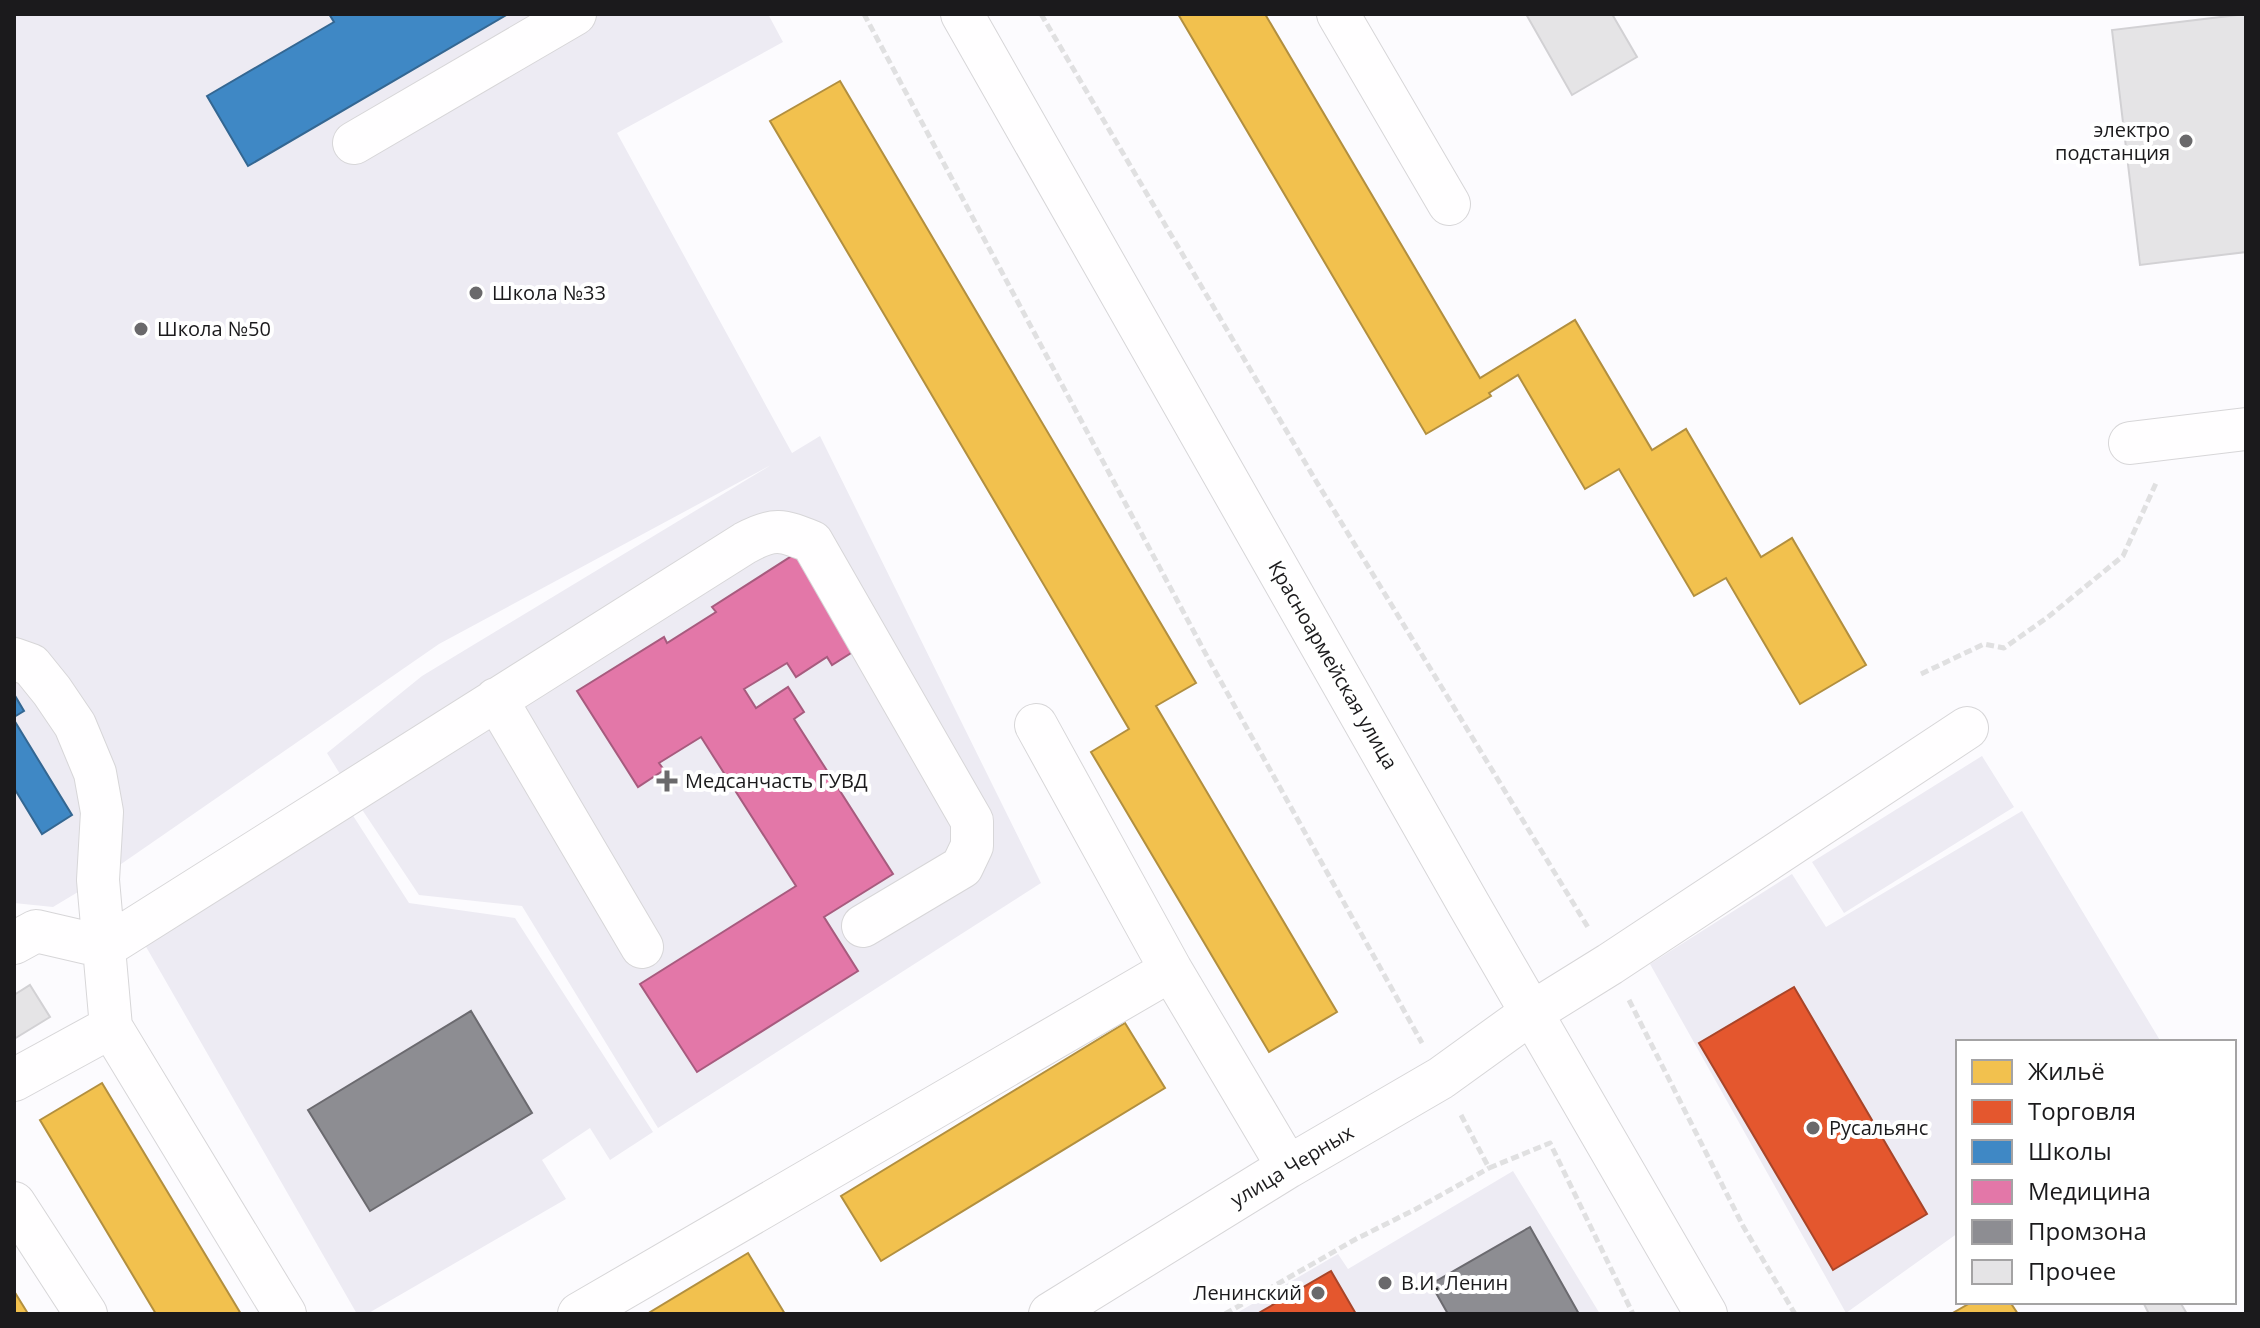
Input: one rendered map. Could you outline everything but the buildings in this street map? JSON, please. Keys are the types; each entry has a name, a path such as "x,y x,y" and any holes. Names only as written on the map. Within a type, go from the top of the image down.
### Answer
{"street":[{"path":"354,143 575,14"},
{"name":"Красноармейская улица","path":"962,14 1706,1314"},
{"path":"1338,14 1449,204"},
{"path":"2130,443 2246,429"},
{"path":"14,943 36,931 105,947 766,531 788,533 812,542 972,821 972,846 962,867 863,926"},
{"path":"14,659 31,665 52,691 75,725 95,773 102,812 98,880 111,1027 285,1314"},
{"path":"496,699 642,947"},
{"path":"1036,725 1171,970 1288,1167"},
{"name":"улица Черных","path":"1050,1314 1288,1167 1441,1078 1531,1013 1967,728"},
{"path":"579,1314 1171,970"},
{"path":"14,1080 111,1027"},
{"path":"14,1203 86,1314"}],"path":[{"path":"864,14 1209,660 1489,1168"},
{"path":"1041,14 1316,481 1610,964 1743,1226 1795,1314"},
{"path":"1921,674 1984,644 2004,648 2123,556 2154,485 2194,436"},
{"path":"1225,1314 1489,1168 1550,1143 1633,1314"}],"shaded area":[{"path":"14,14 768,14 783,42 617,133 792,453 820,436 1041,883 658,1128 522,906 419,895 361,808 327,753 422,676 771,465 439,644 98,880 53,907 14,903"},
{"path":"1982,756 2014,807 1844,913 1812,862"},
{"path":"2022,811 2160,1040 1956,1040 1956,1234 1846,1313 1650,964 1792,874 1826,927"},
{"path":"352,814 409,903 515,918 653,1132 610,1160 590,1128 542,1160 566,1199 367,1314 357,1314 141,938"},
{"path":"1513,1171 1600,1314 1235,1314 1338,1254 1348,1269"}],"place":[{"name":"электро подстанция","path":"2186,141"},
{"name":"Школа №33","path":"476,293"},
{"name":"Школа №50","path":"141,329"},
{"name":"Медсанчасть ГУВД","path":"667,781"},
{"name":"Русальянс","path":"1813,1128"},
{"name":"В.И. Ленин","path":"1385,1283"},
{"name":"Ленинский","path":"1318,1293"}]}
